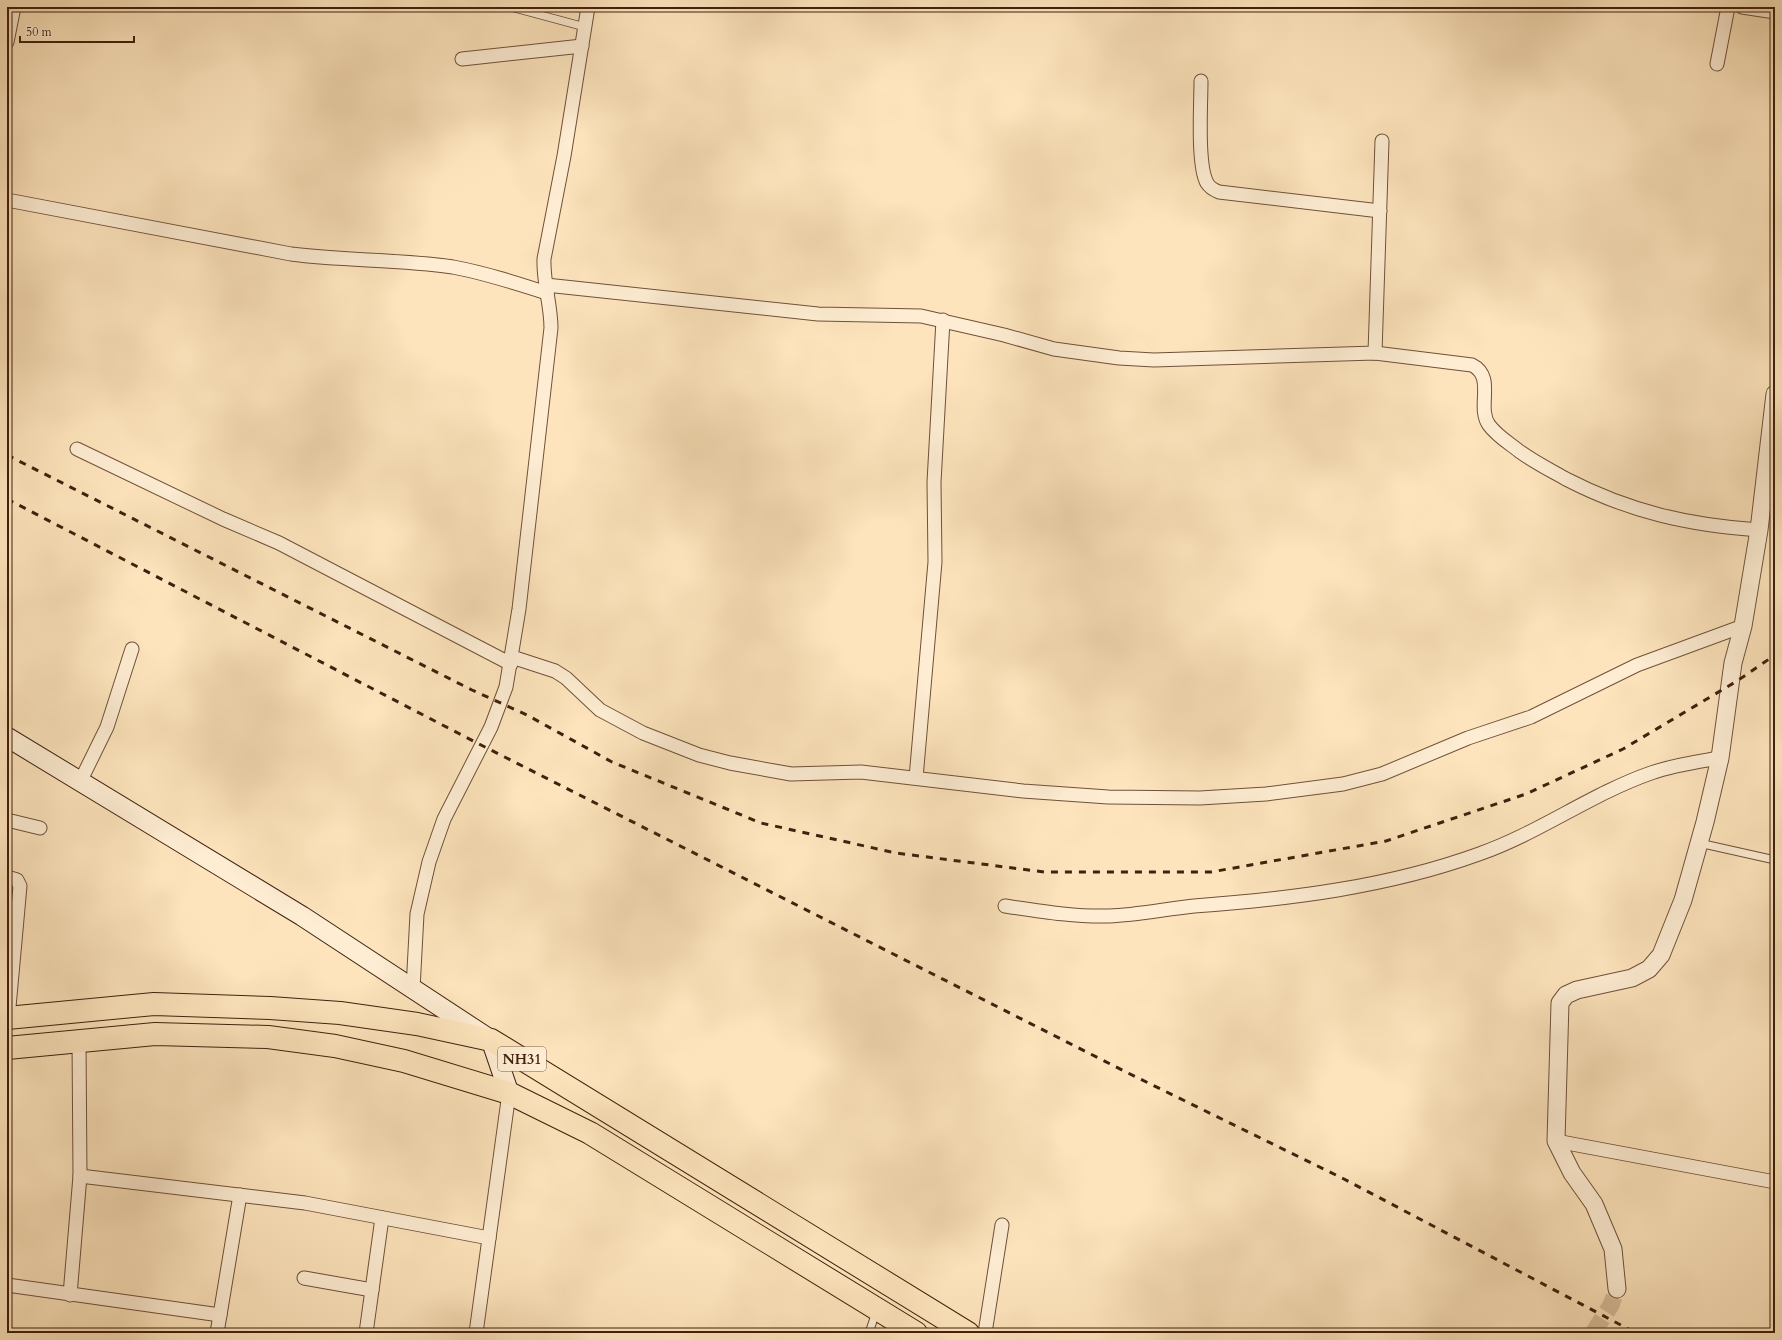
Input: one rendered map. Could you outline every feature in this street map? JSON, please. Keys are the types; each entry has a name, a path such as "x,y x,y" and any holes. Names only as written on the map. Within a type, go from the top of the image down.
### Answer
{"highway":[{"name":"NH31","path":"7,1018 154,1004 270,1008 340,1013 409,1023 491,1040 968,1333"},
{"name":"NH31","path":"7,1048 155,1034 275,1038 335,1046 404,1061 509,1093 590,1133 916,1333"}],"main road":[{"path":"7,737 302,916 491,1040 509,1093"}],"street":[{"path":"7,42 14,7"},
{"path":"413,989 417,914 428,862 444,819 491,726 506,687 511,661 519,609 551,328 547,289 543,271 544,259 588,7"},
{"path":"1717,64 1728,7"},
{"path":"1742,7 1775,12"},
{"path":"462,59 582,46"},
{"path":"1201,81 1203,166 1207,184 1212,190 1380,211"},
{"path":"1375,353 1382,142"},
{"path":"7,200 291,254 335,259 422,263 452,267 547,289 818,314 908,315 943,320 1054,349 1119,358 1154,360 1375,353 1472,365 1478,368 1484,380 1485,412 1490,426 1498,435 1533,461 1587,490 1645,513 1674,520 1723,528 1759,530"},
{"path":"916,778 935,562 934,482 943,320"},
{"path":"1617,1289 1613,1249 1594,1204 1572,1173 1556,1141 1560,1003 1566,995 1577,990 1632,978 1649,968 1661,954 1684,900 1720,758 1733,663 1743,626 1759,530 1775,394"},
{"path":"77,449 223,519 280,543 511,661 555,671 566,678 600,710 622,723 668,744 699,755 730,763 791,774 861,772 1023,791 1108,797 1208,797 1266,794 1343,784 1382,774 1468,738 1531,717 1637,665 1743,626"},
{"path":"80,782 107,727 132,649"},
{"path":"1005,906 1051,913 1109,916 1302,895 1374,883 1480,854 1518,838 1619,786 1651,773 1677,765 1720,758"},
{"path":"7,820 40,828"},
{"path":"7,877 17,880 20,886 7,1018"},
{"path":"70,1294 80,1176 79,1040"},
{"path":"476,1333 509,1093"},
{"path":"1556,1141 1775,1182"},
{"path":"80,1176 305,1203 489,1238"},
{"path":"217,1333 240,1195"},
{"path":"366,1333 382,1218"},
{"path":"985,1333 1002,1225"},
{"path":"304,1278 372,1290"},
{"path":"7,1286 220,1316"}],"lane":[{"path":"511,7 585,27"},
{"path":"1699,844 1775,860"},
{"path":"869,1333 877,1309"}],"tunnel":[{"path":"1593,1333 1611,1305 1617,1289"}],"railway":[{"path":"7,455 472,690 527,715 612,762 761,823 896,853 1044,872 1211,872 1386,841 1526,794 1623,749 1737,681 1775,655"},
{"path":"7,499 481,745 1130,1074 1344,1179 1636,1333"}]}
